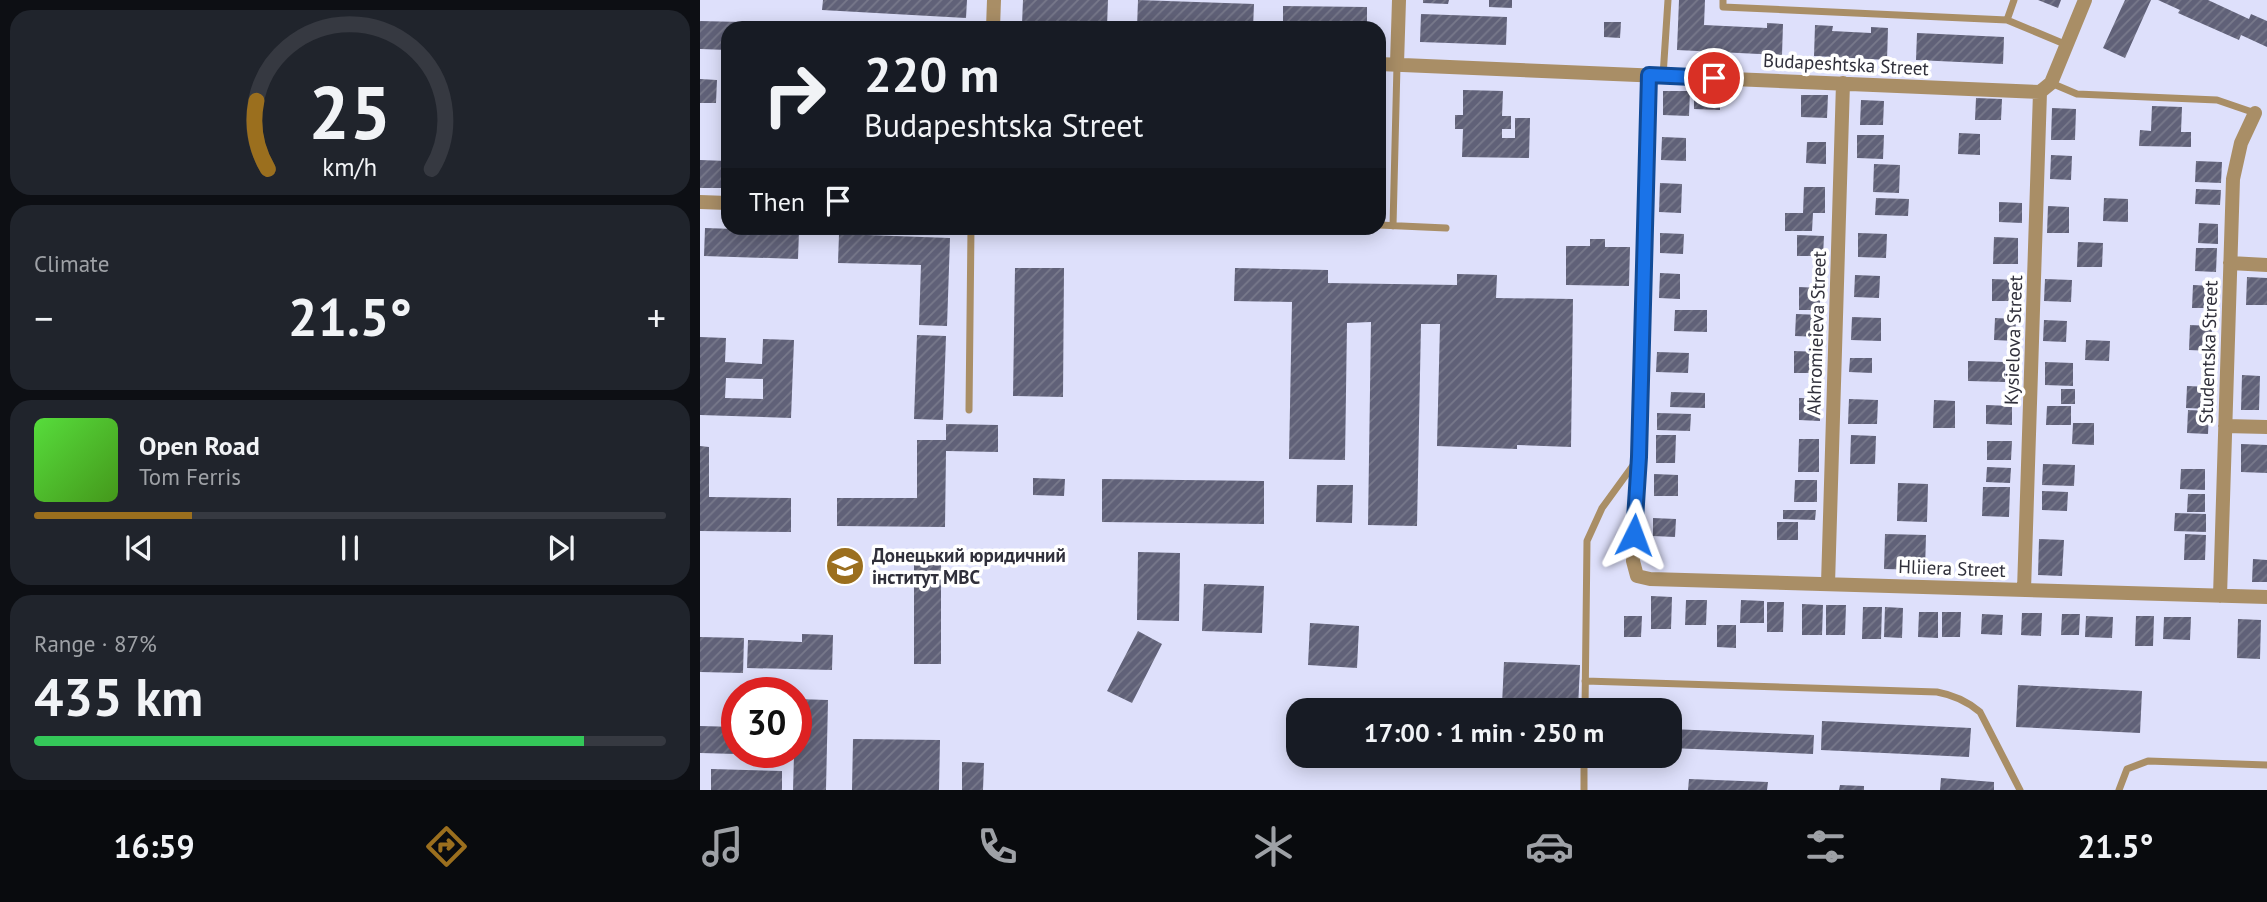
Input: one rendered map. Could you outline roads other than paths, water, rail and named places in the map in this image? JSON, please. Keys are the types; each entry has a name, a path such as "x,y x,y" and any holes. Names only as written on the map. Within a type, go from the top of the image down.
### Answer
{"street":[{"path":"993,21 994,0"},
{"path":"1397,64 1399,0"},
{"path":"2046,88 2085,0"},
{"name":"Budapeshtska Street","path":"1386,64 1843,83 2046,88"},
{"path":"1639,457 1656,76"},
{"name":"Akhromieieva Street","path":"1828,584 1843,83"},
{"name":"Kysielova Street","path":"2024,590 2046,88"},
{"name":"Studentska Street","path":"2220,596 2233,179 2241,143 2255,113"},
{"path":"700,202 721,203"},
{"path":"2230,263 2267,265"},
{"path":"2225,426 2267,427"},
{"name":"Hliiera Street","path":"1639,457 1633,561 1637,576 1650,579 2267,597"}],"lane":[{"path":"1656,76 1668,0"},
{"path":"1723,0 1723,7 2007,20 2067,45"},
{"path":"2007,20 2014,0"},
{"path":"1394,226 1397,64"},
{"path":"2046,88 2077,94 2217,100 2255,113"},
{"path":"1386,225 1446,228"},
{"path":"969,410 971,235"},
{"path":"1585,698 1587,541 1602,508 1639,457"},
{"path":"1585,681 1951,695 1980,712 2020,790"},
{"path":"2119,790 2127,769 2148,761 2267,765"},
{"path":"1584,768 1584,790"}],"place":[{"name":"Донецький юридичний інститут МВС","path":"845,566"}]}
